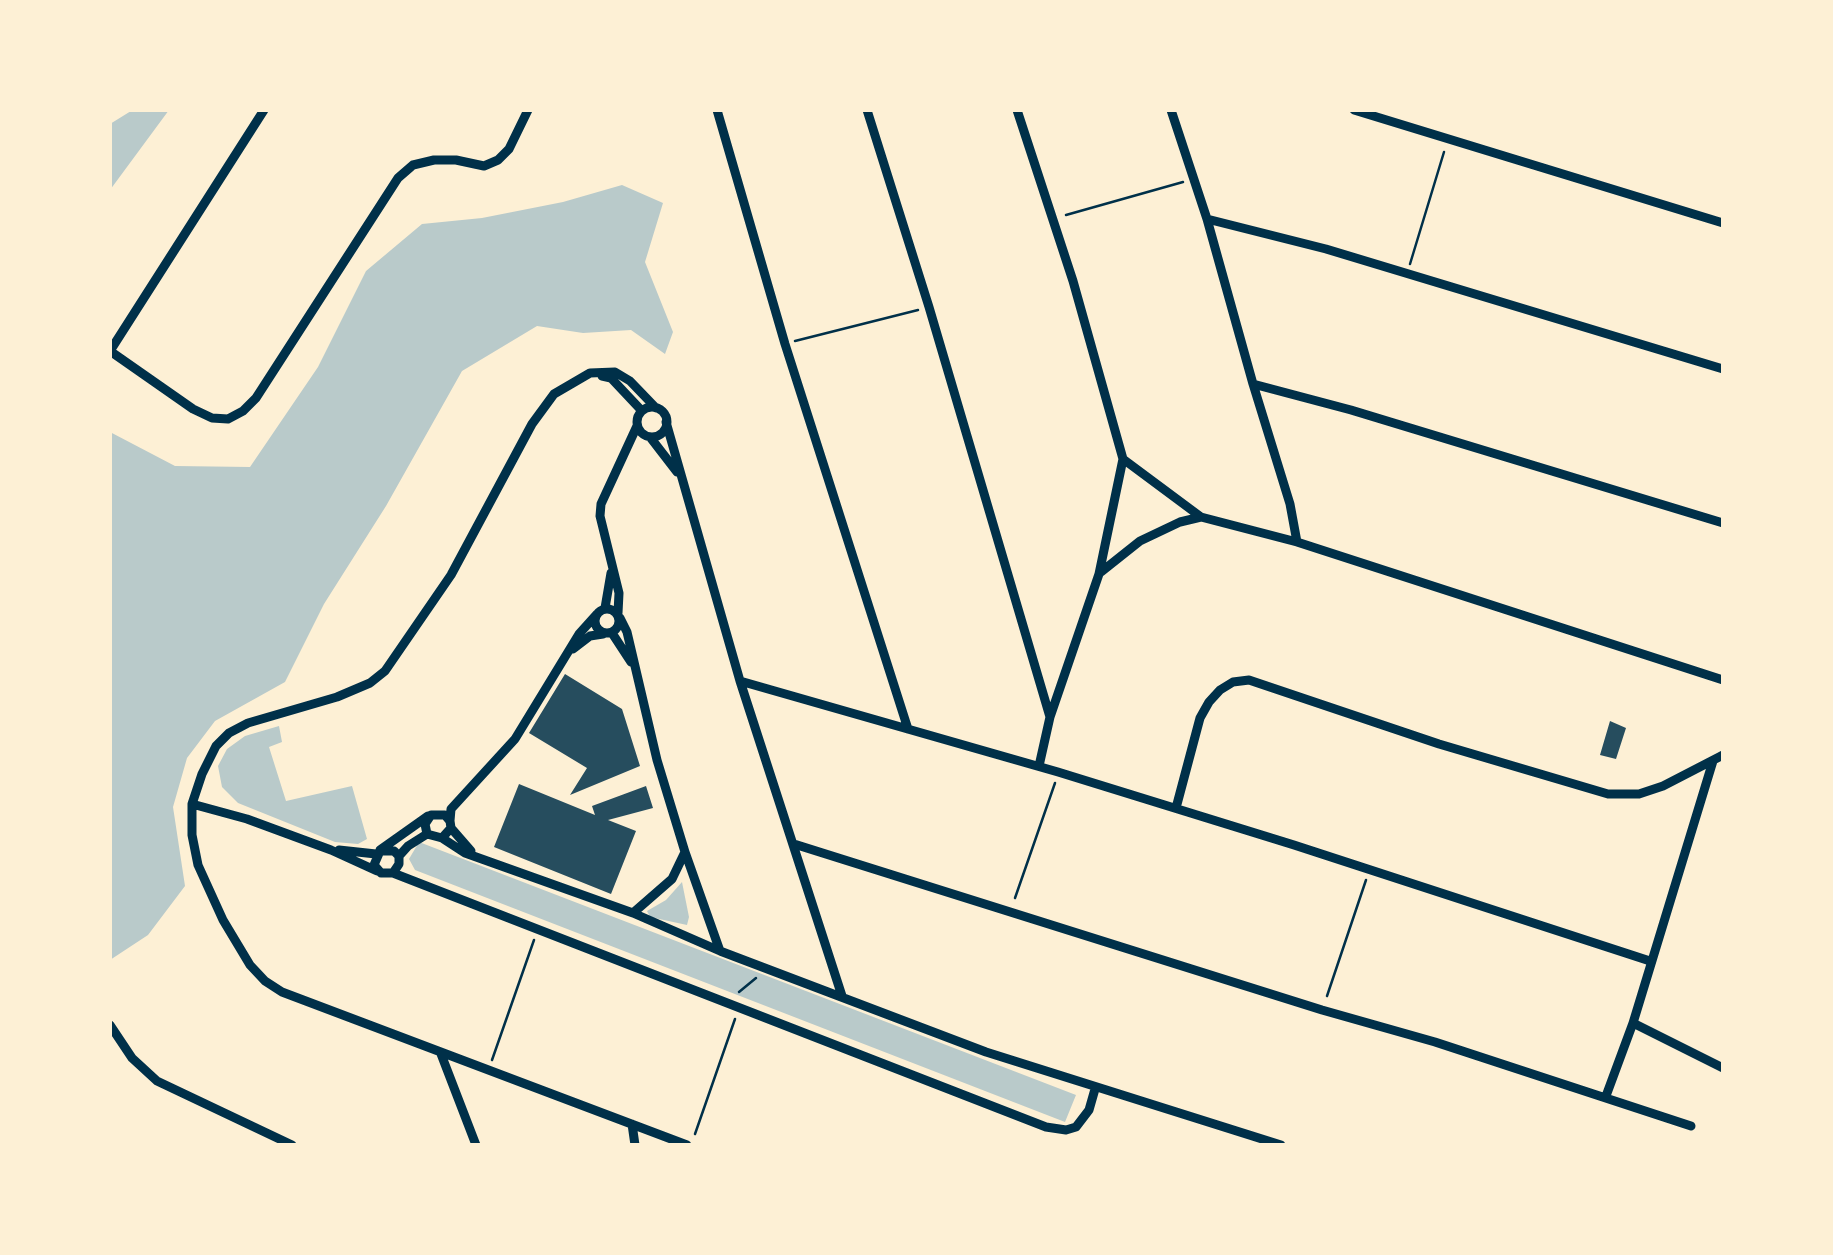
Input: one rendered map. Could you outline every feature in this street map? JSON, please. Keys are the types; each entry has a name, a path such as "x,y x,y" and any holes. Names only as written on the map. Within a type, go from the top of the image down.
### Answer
{"street":[{"path":"264,110 110,351 193,410 212,418 228,419 256,398 398,178 413,165 434,160 484,166 498,160 509,149 528,110"},
{"path":"717,110 785,344 908,729"},
{"path":"866,110 929,307 1050,716"},
{"path":"1017,110 1123,459 1099,574 1050,716 1039,766"},
{"path":"1171,110 1207,218 1298,542"},
{"path":"1354,110 1723,223"},
{"path":"1207,218 1326,248 1723,369"},
{"path":"689,1145 300,1000 265,981 250,965 208,890 192,835 192,804 216,746 248,723 336,697 370,683 385,671 452,574 532,424 554,394 590,373 615,372 664,413 740,680 842,996"},
{"path":"590,373 611,378 642,411"},
{"path":"1252,384 1351,410 1723,523"},
{"path":"642,411 656,408"},
{"path":"571,650 590,636 617,629 619,593 600,516 601,504 642,411"},
{"path":"624,457 648,436 660,434 666,422"},
{"path":"638,426 682,478"},
{"path":"1123,459 1201,518 1298,542 1723,680"},
{"path":"1099,574 1140,542 1180,522 1201,518"},
{"path":"612,566 596,626 608,633 632,664"},
{"path":"601,611 619,615"},
{"path":"442,838 450,824 451,809 515,739 579,634 601,611"},
{"path":"619,615 685,852 720,950"},
{"path":"740,680 1176,808 1650,961"},
{"path":"1176,808 1200,718 1209,702 1233,682 1249,680 1474,755 1608,794 1639,794 1718,758"},
{"path":"1606,1096 1718,758"},
{"path":"428,834 425,824 434,814 472,786"},
{"path":"192,804 247,819 381,873"},
{"path":"434,814 450,824 477,856"},
{"path":"381,873 374,864 378,852 404,830 434,814"},
{"path":"428,834 986,1052 1282,1145"},
{"path":"381,873 397,864 428,834"},
{"path":"794,844 1606,1096 1691,1126"},
{"path":"331,850 394,850 397,864 420,885 1046,1127 1076,1127 1089,1110 1096,1089"},
{"path":"633,913 672,879 685,852"},
{"path":"1633,1023 1723,1068"},
{"path":"110,1025 132,1058 157,1081 292,1145"},
{"path":"441,1054 476,1145"},
{"path":"632,1124 635,1145"}],"path":[{"path":"1407,275 1423,212 1449,139"},
{"path":"1052,218 1194,179"},
{"path":"785,344 929,307"},
{"path":"1010,912 1058,772"},
{"path":"1322,1010 1369,870"},
{"path":"488,1070 538,930"},
{"path":"726,1004 769,969"},
{"path":"689,1145 738,1008"}],"shaded area":[{"path":"169,110 110,190 110,124 131,111"},
{"path":"622,185 663,203 645,262 673,332 665,354 631,330 583,333 537,326 462,371 386,506 324,604 285,682 215,721 187,758 173,807 185,886 148,935 110,960 110,432 175,466 250,467 318,367 366,271 422,224 482,218 563,202"},
{"path":"279,726 282,742 269,747 286,801 352,786 367,839 358,844 335,842 238,803 222,787 218,766 227,749 245,736"},
{"path":"419,842 1076,1095 1065,1122 415,870 409,859"},
{"path":"682,882 687,925 650,917 647,911 666,900"}],"building":[{"path":"565,674 622,709 640,766 570,795 587,768 529,733"},
{"path":"1610,721 1626,728 1616,759 1600,755"},
{"path":"519,784 595,815 592,806 646,786 653,808 608,820 636,831 611,894 494,847"}]}
